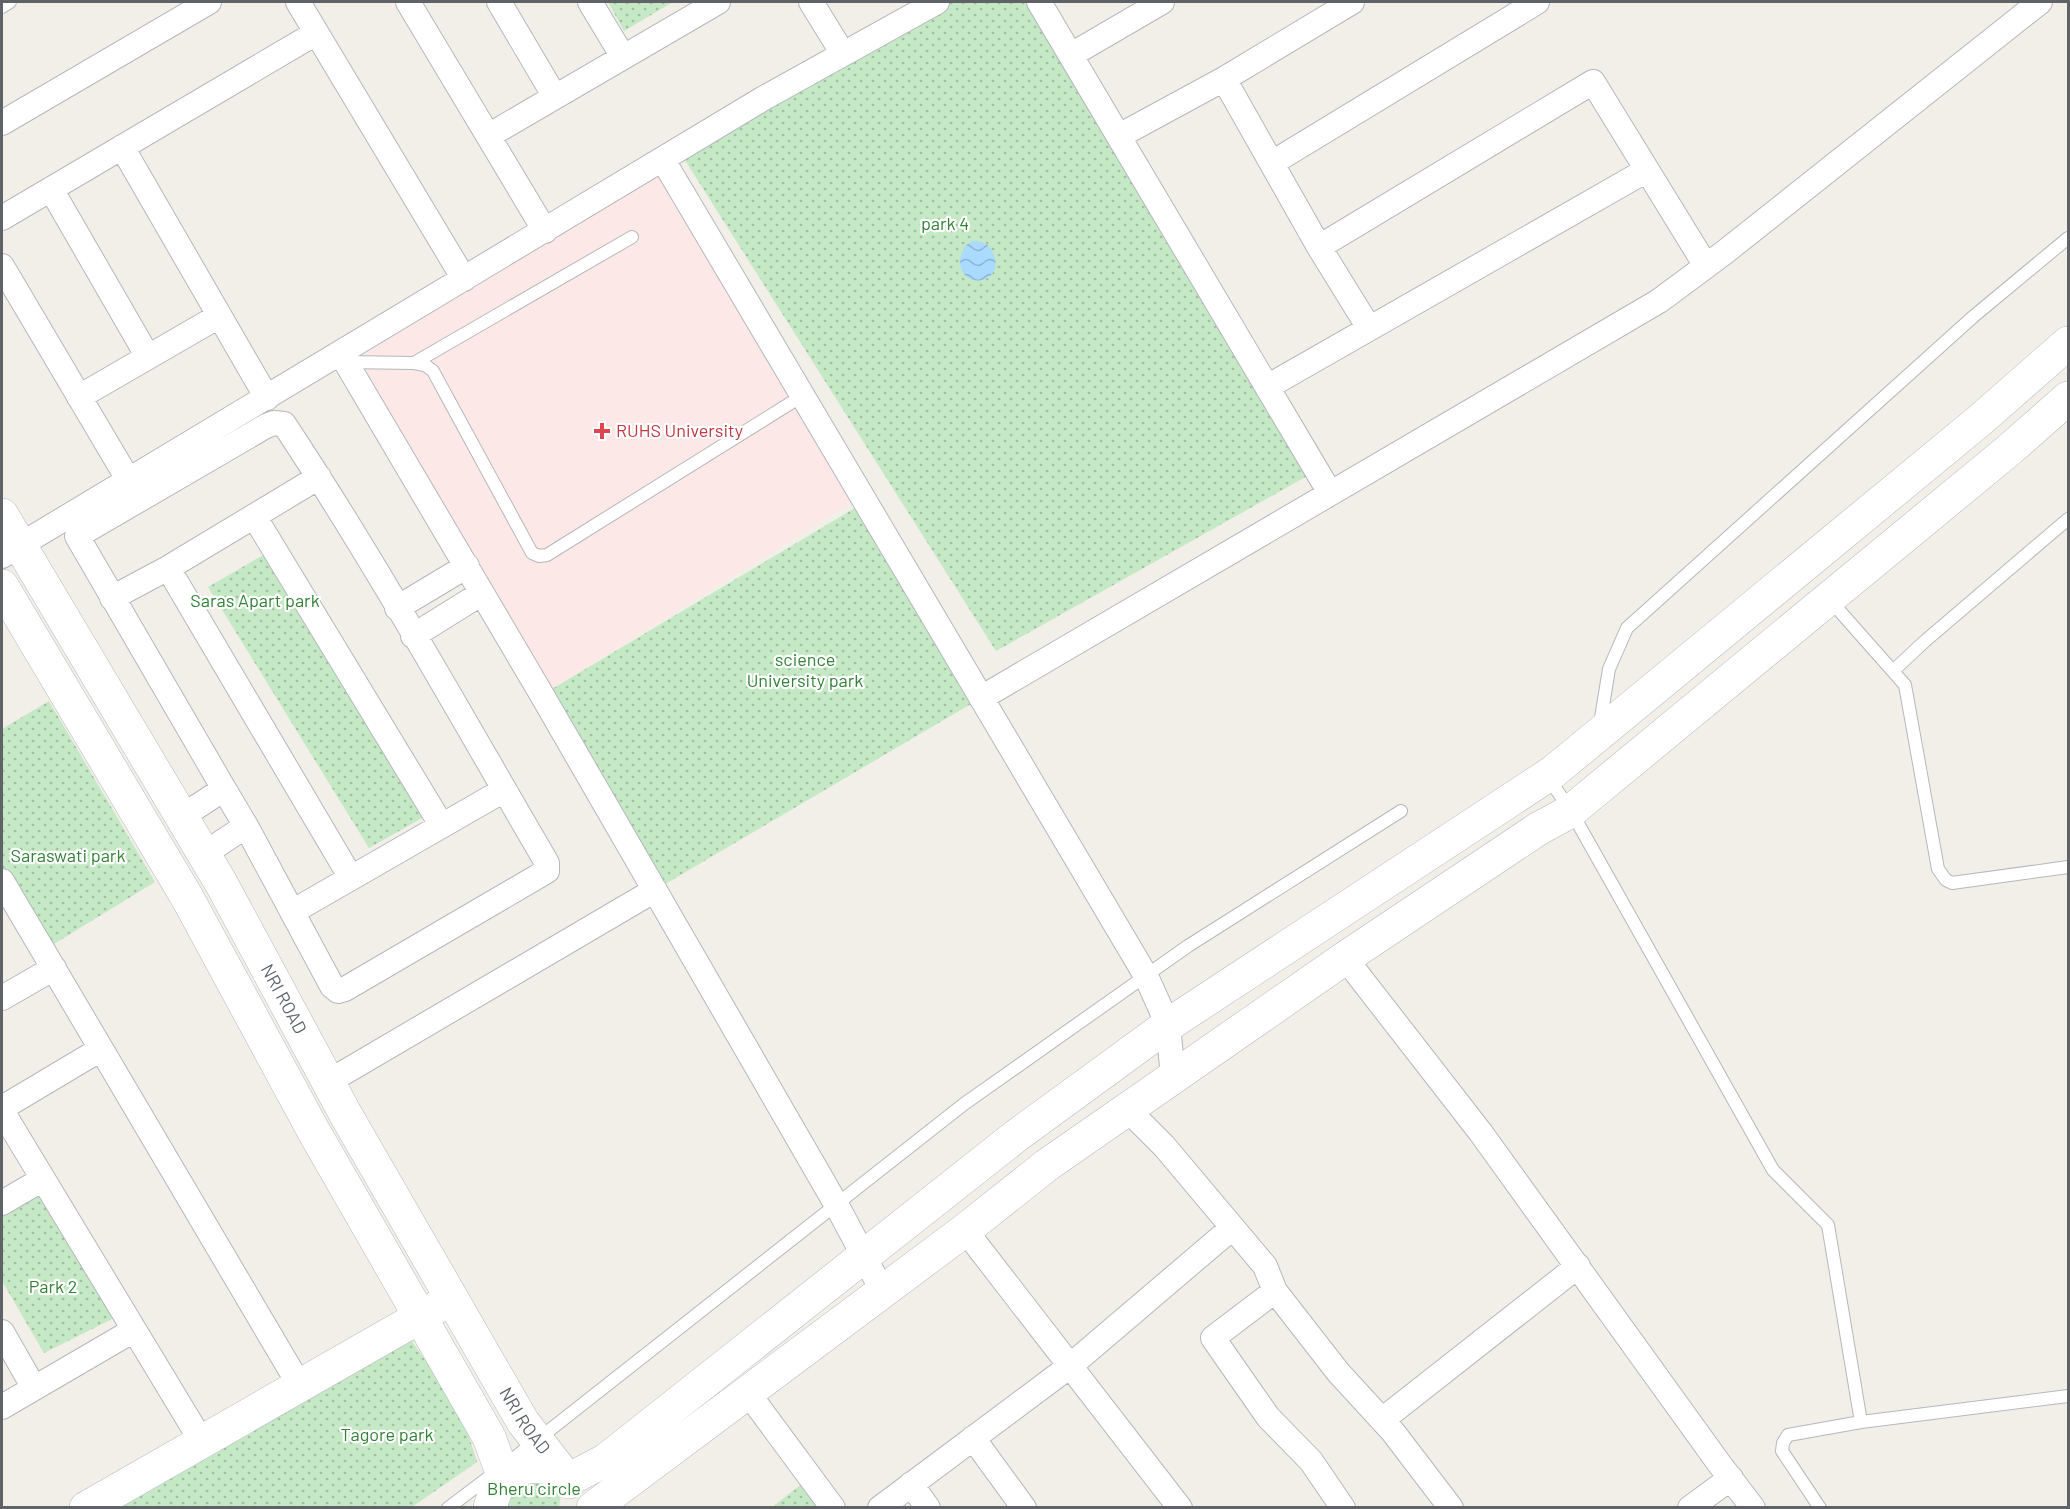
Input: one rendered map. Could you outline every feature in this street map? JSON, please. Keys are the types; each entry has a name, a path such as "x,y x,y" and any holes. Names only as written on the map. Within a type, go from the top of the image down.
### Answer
{"street":[{"path":"2,123 209,2"},
{"path":"298,2 464,279"},
{"path":"408,2 545,231"},
{"path":"499,2 555,97"},
{"path":"590,2 623,57"},
{"path":"488,136 715,2"},
{"path":"811,2 843,54"},
{"path":"1039,2 1330,493"},
{"path":"1071,55 1158,2"},
{"path":"1119,136 1224,79 1352,2"},
{"path":"1272,163 1537,2"},
{"path":"981,698 1659,301 2040,2"},
{"path":"11,551 267,398 343,358 464,279 764,98 926,4"},
{"path":"2,218 316,33"},
{"path":"1224,79 1319,247 1369,328"},
{"path":"1319,247 1593,82 1706,266"},
{"path":"122,147 267,398"},
{"path":"663,160 1146,976 1168,1025 1173,1077"},
{"path":"1267,387 1647,170"},
{"path":"51,189 148,357"},
{"path":"2,266 129,480"},
{"path":"80,397 219,316"},
{"path":"495,1494 519,1469 536,1466 554,1470 574,1494 606,1460 1016,1136 1168,1025 1547,776 1979,421 2068,343"},
{"path":"343,358 655,890 836,1204 883,1292"},
{"path":"593,1508 883,1292 1047,1165 1345,958 1538,830 1571,811 2009,450 2068,398"},
{"path":"274,423 284,424 319,477 547,863 547,871 338,991 332,986 246,826 77,536 274,423"},
{"path":"112,598 168,568 319,477"},
{"name":"NRI ROAD","path":"2,515 11,551 204,854 328,1082 523,1422 574,1494"},
{"path":"254,516 442,826"},
{"path":"397,608 467,566"},
{"path":"168,568 351,878"},
{"name":"NRI ROAD","path":"2,586 188,899 313,1130 489,1437 495,1494"},
{"path":"414,636 482,592"},
{"path":"181,817 224,789"},
{"path":"292,912 504,790"},
{"path":"204,854 246,826"},
{"path":"2,880 300,1386"},
{"path":"328,1082 655,890"},
{"path":"1345,958 1481,1132 1753,1508"},
{"path":"2,998 54,968"},
{"path":"101,1049 2,1109 202,1442"},
{"path":"1127,1109 1164,1146 1264,1266 1275,1291 1338,1372 1382,1420 1451,1508"},
{"path":"2,1203 42,1179"},
{"path":"880,1508 1070,1366 1232,1228"},
{"path":"965,1230 1180,1508"},
{"path":"1382,1420 1578,1266"},
{"path":"1275,1291 1213,1338 1268,1417 1311,1461 1344,1508"},
{"path":"86,1508 452,1299"},
{"path":"2,1407 134,1330"},
{"path":"2,1332 34,1388"},
{"path":"748,1393 833,1508"},
{"path":"973,1438 1024,1508"},
{"path":"1690,1508 1731,1478"},
{"path":"911,1484 928,1508"}],"lane":[{"path":"2,7 10,2"},
{"path":"414,363 632,237"},
{"path":"1599,734 1609,669 1627,628 1974,316 2068,238"},
{"path":"343,358 414,363 425,365 433,370 532,553 538,556 547,555 802,396"},
{"path":"1893,671 2068,519"},
{"path":"1828,598 1905,685 1938,869 1944,878 1952,883 2068,867"},
{"path":"1547,776 1571,811 1773,1170 1828,1225 1862,1422"},
{"path":"448,1508 495,1494 536,1439 964,1104 1188,946 1401,811"},
{"path":"1820,1508 1782,1451 1783,1443 1788,1435 1862,1422 2068,1396"}],"shaded area":[{"name":"RUHS University","path":"658,170 854,501 542,695 352,362"}],"green space":[{"path":"608,2 673,2 624,31"},
{"name":"park 4","path":"952,2 1028,2 1309,475 996,651 683,157"},
{"name":"science University park","path":"865,502 981,698 655,890 542,695"},
{"name":"Saras Apart park","path":"265,554 424,817 369,848 208,587"},
{"name":"Saraswati park","path":"49,701 155,882 49,947 2,866 2,729"},
{"name":"Park 2","path":"38,1182 118,1316 44,1353 2,1281 2,1203"},
{"name":"Tagore park","path":"409,1337 461,1411 477,1462 412,1507 111,1508"},
{"name":"Bheru circle","path":"518,1473 562,1487 559,1507 508,1507 506,1505"},
{"path":"808,1479 831,1508 771,1508"}],"water":[{"path":"972,241 986,244 992,251 996,262 994,271 982,280 967,277 962,271 960,261 964,247"}],"place":[{"name":"RUHS University","path":"602,431"}]}
